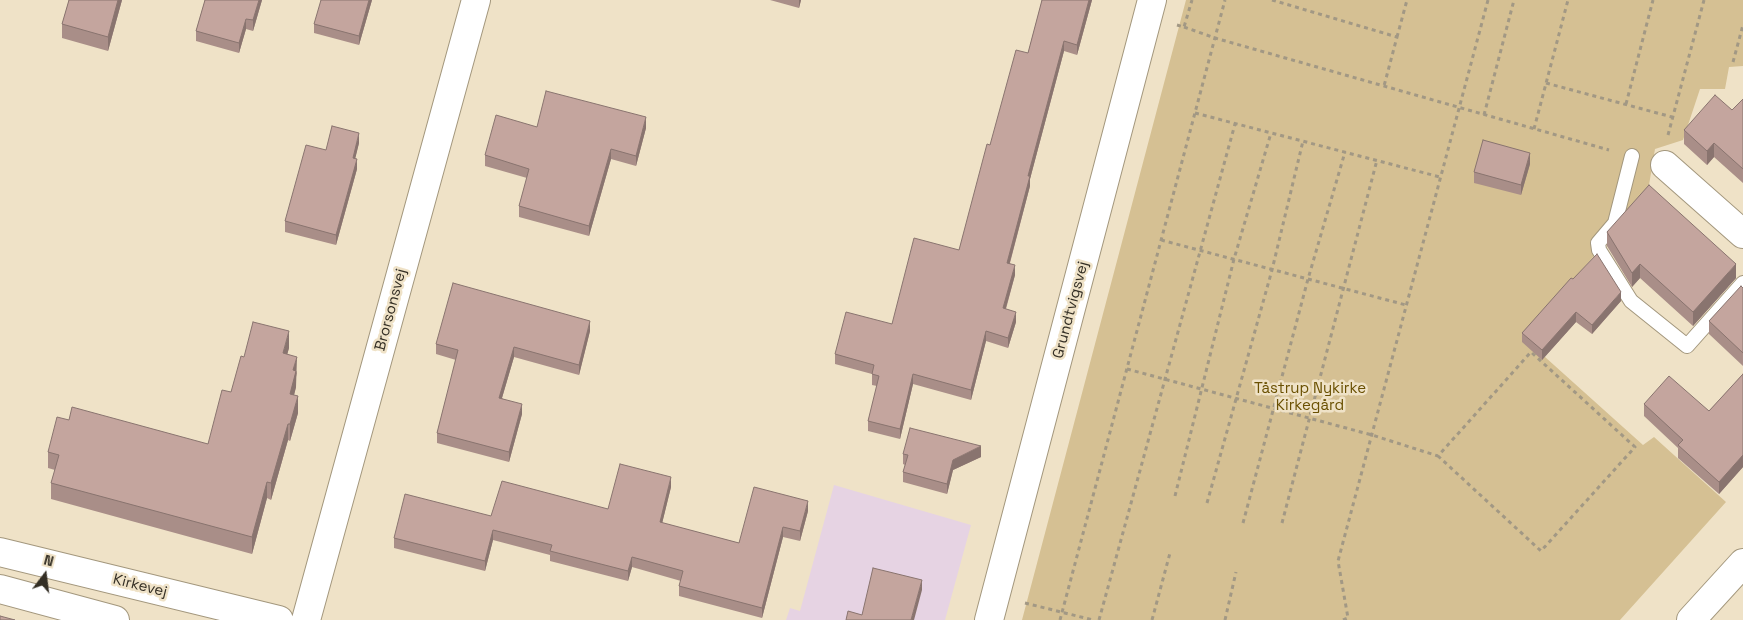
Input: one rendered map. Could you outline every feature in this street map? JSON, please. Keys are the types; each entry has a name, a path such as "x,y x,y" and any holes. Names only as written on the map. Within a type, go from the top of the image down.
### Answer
{"street":[{"name":"Brorsonsvej","path":"306,620 476,0"},
{"name":"Grundtvigsvej","path":"992,608 1152,0"},
{"path":"1665,165 1743,234"},
{"name":"Kirkevej","path":"0,552 279,620"},
{"path":"1691,620 1743,563"},
{"path":"0,589 115,620"}],"lane":[{"path":"1632,156 1615,223 1598,243 1599,250 1631,301 1687,346 1743,283"}],"path":[{"path":"1060,620 1225,0"},
{"path":"1272,0 1397,37"},
{"path":"1384,86 1407,0"},
{"path":"1343,620 1348,618 1338,561 1488,0"},
{"path":"1484,115 1514,0"},
{"path":"1534,129 1568,0"},
{"path":"1626,104 1653,0"},
{"path":"1184,27 1214,38 1632,156 1667,136 1704,0"},
{"path":"1733,62 1743,26"},
{"path":"1546,83 1672,117"},
{"path":"1195,113 1440,177"},
{"path":"1099,620 1236,124"},
{"path":"1175,496 1234,259 1271,133"},
{"path":"1207,503 1272,270 1303,141"},
{"path":"1243,523 1308,279 1345,152"},
{"path":"1282,523 1377,160"},
{"path":"1161,240 1406,306"},
{"path":"1127,369 1372,435 1438,456 1541,551 1636,447 1531,352 1438,456"},
{"path":"1152,620 1170,553"},
{"path":"1225,620 1236,572"},
{"path":"992,608 1062,612 1093,620"}],"shaded area":[{"path":"834,485 971,525 945,620 786,620 790,608 800,611"}],"green space":[{"name":"Tåstrup Nykirke Kirkegård","path":"1186,0 1743,0 1743,66 1729,67 1725,89 1700,89 1683,140 1655,149 1648,191 1525,339 1643,445 1654,437 1726,502 1620,620 1022,620"}],"building":[{"path":"69,0 118,0 108,37 62,24"},
{"path":"205,0 259,0 253,20 246,19 239,43 196,31"},
{"path":"321,0 369,0 359,36 314,24"},
{"path":"1042,0 1089,0 1077,45 1064,41 1007,263 1015,265 1003,308 1016,312 1008,338 986,331 971,390 913,374 900,429 868,421 879,376 872,374 874,365 835,354 846,312 892,324 914,238 959,250 987,144 990,145 1016,50 1028,53"},
{"path":"546,91 646,117 636,156 611,149 589,226 519,206 529,169 485,155 496,115 537,127"},
{"path":"1715,95 1732,110 1743,99 1743,169 1714,143 1707,151 1684,130"},
{"path":"332,126 359,133 353,158 357,159 336,235 285,221 306,145 326,150"},
{"path":"1483,140 1530,153 1521,185 1474,172"},
{"path":"1649,185 1736,264 1693,312 1640,264 1632,273 1607,232"},
{"path":"1597,254 1621,292 1592,325 1576,312 1542,350 1522,333 1571,278 1573,279"},
{"path":"453,283 590,321 579,365 514,347 499,398 522,404 509,452 437,433 458,350 436,344"},
{"path":"1741,286 1743,288 1743,353 1709,321"},
{"path":"253,322 289,331 283,353 297,357 293,370 296,371 290,394 298,396 271,483 267,482 252,537 51,483 59,455 48,452 57,417 69,420 72,407 208,444 222,390 231,392 241,356 244,357"},
{"path":"1743,374 1743,455 1719,482 1678,445 1683,440 1644,404 1669,376 1709,411"},
{"path":"910,428 981,446 953,460 947,484 903,472 908,455 903,454"},
{"path":"620,464 671,477 660,522 739,543 754,487 808,501 800,531 783,527 762,608 679,586 683,571 632,557 628,571 550,551 552,545 493,530 485,561 394,538 405,494 491,516 502,481 608,509"},
{"path":"873,568 922,580 911,620 846,620 848,611 862,615"},
{"path":"0,616 15,620 0,620"}]}
